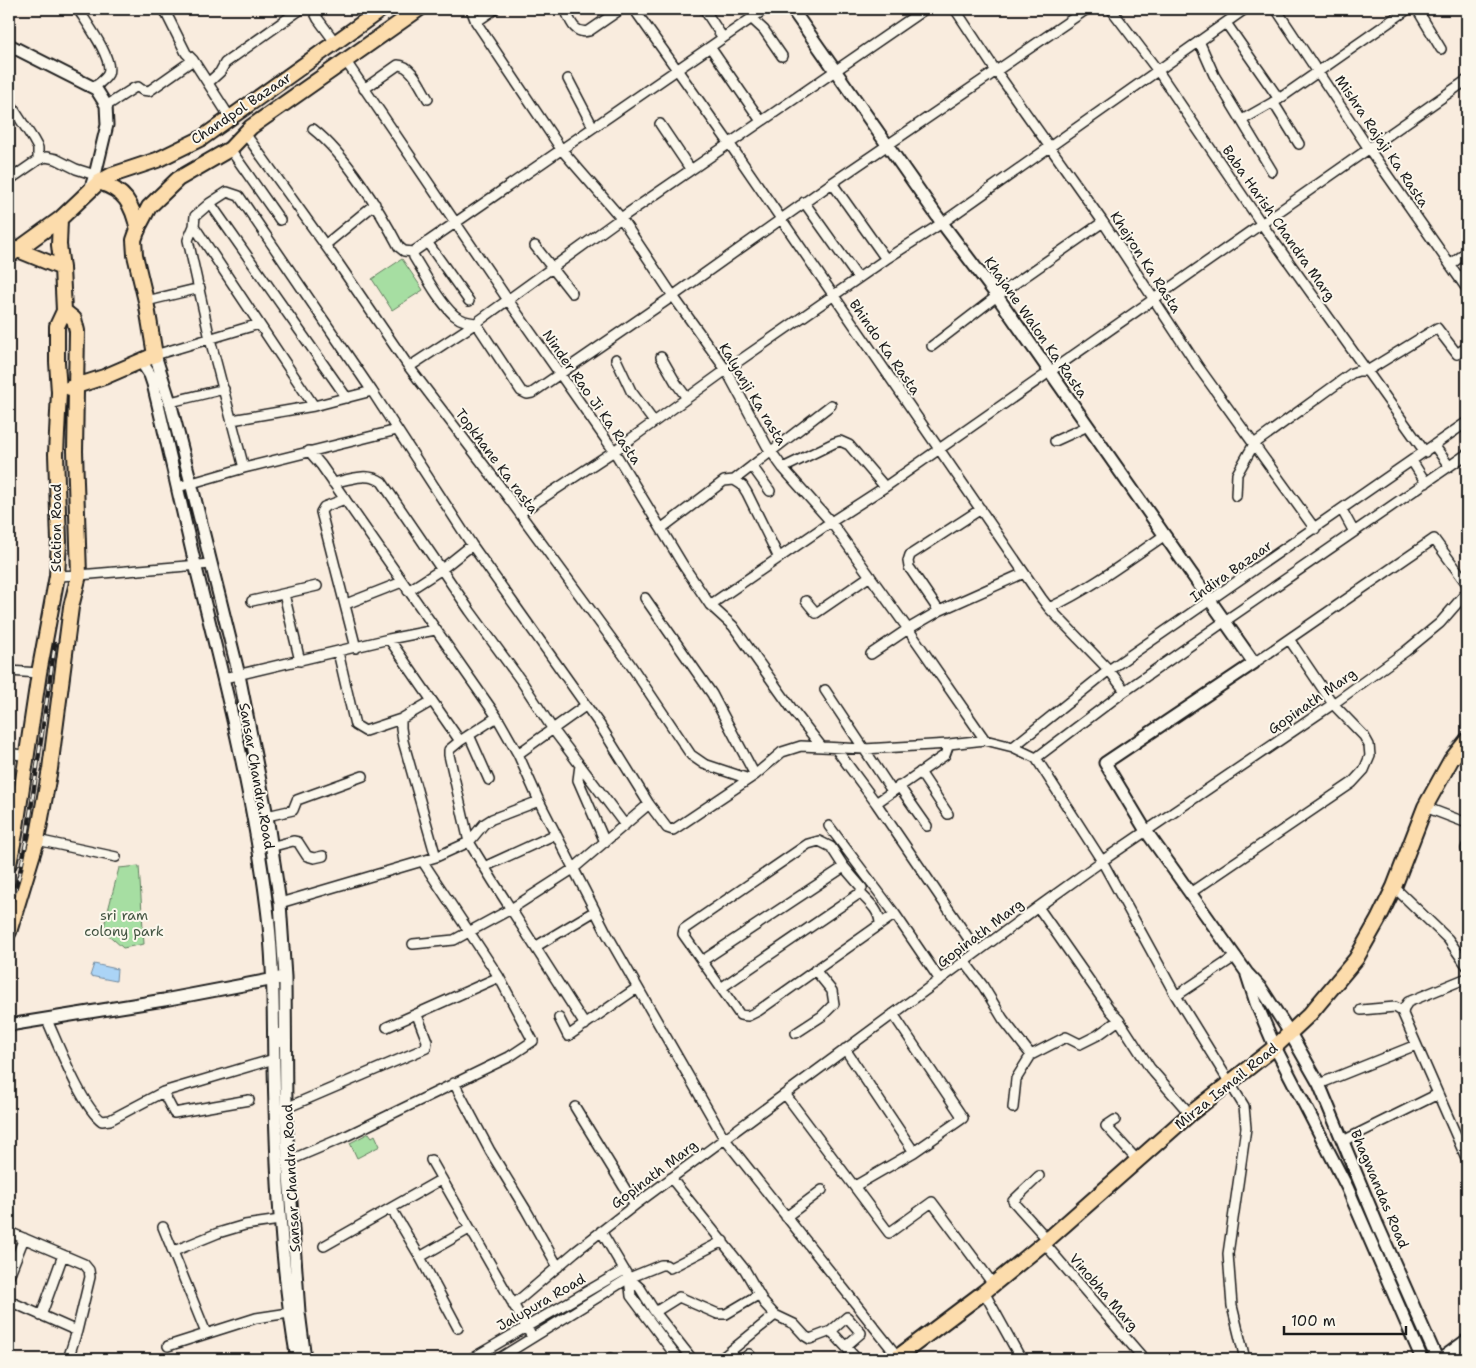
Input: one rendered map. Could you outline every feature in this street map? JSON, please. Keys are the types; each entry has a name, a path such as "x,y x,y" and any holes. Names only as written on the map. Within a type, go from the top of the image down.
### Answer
{"main road":[{"name":"Chandpol Bazaar","path":"13,253 60,219 95,183 112,175 158,160 202,138 382,9"},
{"name":"Chandpol Bazaar","path":"149,206 178,179 230,149 244,132 419,9"},
{"path":"95,183 113,187 127,199 135,217 138,230"},
{"name":"Sansar Chandra Road","path":"149,206 134,240 135,256 146,301 155,355"},
{"name":"Station Road","path":"9,860 14,803 27,756 57,576 59,541 56,454 59,392 56,362 57,326 64,311 62,268 58,245 60,219"},
{"path":"13,253 62,268"},
{"path":"9,932 37,840 50,769 71,607 79,575 74,451 77,332 74,319 64,311"},
{"path":"59,392 104,377 155,355"},
{"name":"Mirza Ismail Road","path":"896,1358 989,1288 1046,1241 1190,1114 1275,1047 1310,1014 1356,959 1394,887 1425,807 1450,760 1467,740"}],"street":[{"path":"78,9 105,54 109,65 109,72 106,78 93,88"},
{"path":"164,9 186,53 194,60 230,119"},
{"path":"208,83 220,72 225,63 301,9"},
{"path":"313,9 335,42"},
{"name":"Kalyanji Ka rasta","path":"471,9 476,22 562,149 622,218 673,296 726,370 771,451 783,468 831,522 986,740"},
{"path":"476,22 495,9"},
{"path":"565,9 573,26 583,33 589,32 621,9"},
{"name":"Bhindo Ka Rasta","path":"634,9 1049,608 1110,670 1125,691"},
{"path":"704,9 723,38"},
{"path":"312,129 328,143 347,166 374,204 399,246 404,251 413,252 765,9"},
{"name":"Khajane Walon Ka Rasta","path":"792,9 942,223 997,296 1254,663"},
{"path":"409,367 476,323 728,143 925,9"},
{"name":"Khejron Ka Rasta","path":"955,9 1103,222 1199,368 1315,529"},
{"path":"476,323 521,391 528,394 532,393 673,296 779,219 1087,9"},
{"name":"Baba Harish Chandra Marg","path":"1111,9 1158,71 1261,223 1425,452"},
{"path":"520,513 614,451 858,278 942,223 1245,9"},
{"name":"Mishra Rajaji Ka Rasta","path":"1276,9 1369,149 1467,288"},
{"path":"1242,120 1318,72 1408,9"},
{"path":"1417,9 1441,49"},
{"path":"751,18 764,30 782,56"},
{"path":"1226,23 1276,100 1299,144"},
{"path":"1199,41 1214,75 1272,170"},
{"path":"9,45 96,89 106,106 106,125 95,183 76,169 56,159 46,157 38,160 9,180"},
{"path":"710,47 761,122"},
{"path":"106,106 134,88 138,87 149,91 194,60"},
{"name":"Ninder Rao Ji Ka Rasta","path":"345,60 508,300 614,451 710,605 733,626 792,709 821,746"},
{"path":"364,89 398,65 402,65 410,72 428,99"},
{"path":"568,78 593,127"},
{"path":"710,605 885,487 938,448 1050,372 1467,80"},
{"path":"9,102 34,139 38,148 38,160"},
{"path":"660,124 691,170"},
{"name":"Topkhane Ka rasta","path":"244,132 409,367 520,513 630,664 691,755 704,764 752,777"},
{"path":"230,149 280,220"},
{"path":"832,183 886,259"},
{"path":"244,468 210,339 188,240 194,226 195,216 227,192 238,196 372,391 472,545 600,726 649,804 667,828 674,830 752,777 782,752 801,746 864,749 986,740 1013,746 1036,758 1102,860 1176,996 1244,1106 1246,1128 1228,1254 1232,1306 1245,1359"},
{"path":"804,202 858,278"},
{"path":"210,203 347,398"},
{"path":"325,245 374,204"},
{"path":"932,346 997,296 1103,222"},
{"path":"194,226 314,406"},
{"path":"427,242 469,302"},
{"path":"535,246 572,293"},
{"path":"1450,265 1467,250"},
{"path":"413,252 414,257 455,316 466,322 476,323"},
{"path":"146,301 200,288"},
{"path":"155,355 259,324"},
{"path":"1236,496 1237,474 1254,444 1352,373 1358,371 1367,372 1437,328 1457,354 1467,347"},
{"name":"Sansar Chandra Road","path":"155,355 192,483 239,675 267,816 270,847 280,903 286,977 288,1160 299,1312 305,1359"},
{"path":"661,357 687,398"},
{"path":"616,359 631,391 654,422"},
{"name":"Sansar Chandra Road","path":"141,361 150,375 153,384 224,678 247,787 267,907 273,978 280,1220 289,1313 297,1359"},
{"path":"170,402 224,389"},
{"path":"232,420 314,406 372,391"},
{"path":"662,528 724,481 734,480 831,405"},
{"name":"Indira Bazaar","path":"1013,746 1110,670 1467,422"},
{"path":"1054,441 1088,426"},
{"path":"178,488 308,451 397,430"},
{"path":"783,468 840,441 849,445 885,487"},
{"path":"1434,446 1450,466"},
{"path":"308,451 345,499 497,717 518,754 539,801 595,911 637,988 724,1138 896,1358"},
{"path":"1036,758 1125,691 1467,454"},
{"path":"1412,461 1426,482"},
{"path":"752,466 770,490"},
{"path":"333,483 366,476 375,477 382,482 552,728 625,825"},
{"path":"734,480 742,485 747,493 779,558"},
{"path":"345,499 324,507 321,512 356,648"},
{"path":"939,611 909,567 910,555 981,509"},
{"path":"1342,510 1354,532"},
{"path":"1049,608 1120,566 1165,536"},
{"path":"1247,973 1146,831 1105,763 1290,639 1434,539 1467,584"},
{"path":"408,591 442,569 472,545"},
{"path":"57,576 211,564"},
{"path":"871,654 939,611 1024,573"},
{"path":"806,601 816,613 870,576"},
{"path":"346,604 402,582"},
{"path":"252,601 317,586"},
{"name":"Gopinath Marg","path":"513,1305 635,1205 964,961 1102,860 1333,704 1406,651 1440,623 1467,592"},
{"path":"284,594 300,661"},
{"path":"646,598 712,694 752,777"},
{"path":"224,678 435,630"},
{"path":"389,639 460,741"},
{"path":"1190,893 1352,784 1364,770 1370,756 1369,745 1364,736 1333,704 1290,639"},
{"path":"338,652 355,725 365,731 401,719 432,701"},
{"path":"9,671 40,673"},
{"path":"824,690 864,749 927,826"},
{"path":"518,754 585,706"},
{"path":"497,717 452,746 449,750 469,842 585,1025"},
{"path":"401,719 403,741 436,857"},
{"path":"469,735 490,780"},
{"path":"876,802 945,755 949,744"},
{"path":"836,749 876,802 978,951"},
{"path":"9,753 27,756"},
{"path":"580,765 578,780 605,842"},
{"path":"920,772 948,814"},
{"path":"267,816 293,810 297,800 363,776"},
{"path":"280,903 424,862 469,842 484,824 539,801"},
{"path":"413,944 454,940 511,909 573,869 649,804"},
{"path":"1425,807 1467,823"},
{"path":"829,826 895,914 940,980"},
{"path":"484,867 556,834"},
{"path":"37,840 116,856"},
{"path":"270,847 293,841 298,842 307,856 314,858 323,856"},
{"path":"720,988 860,893 862,888 844,867 831,847 819,841 808,844 684,930 683,934 720,988 740,1015 748,1016 758,1011 895,914"},
{"path":"288,1160 340,1139 509,1057 533,1042 499,977 424,862"},
{"path":"702,961 844,867"},
{"path":"1394,887 1448,939 1467,966"},
{"path":"860,893 876,909 880,924"},
{"path":"1038,907 1119,1020 1150,1068 1190,1114"},
{"path":"535,947 595,911"},
{"path":"1176,996 1236,956"},
{"path":"964,961 983,986 1003,1019 1031,1055"},
{"path":"796,1033 822,1016 834,1004 832,991 815,970"},
{"name":"Bhagwandas Road","path":"1247,973 1262,988 1319,1084 1439,1359"},
{"name":"Bhagwandas Road","path":"1247,973 1256,1003 1275,1047 1347,1187 1422,1359"},
{"path":"9,1025 164,1000 286,977"},
{"path":"388,1027 499,977"},
{"path":"1403,1012 1408,1002 1467,978"},
{"path":"559,1018 568,1036 637,988"},
{"path":"1361,1010 1395,1007 1403,1012 1467,1160"},
{"path":"855,1186 914,1152 963,1118 893,1014"},
{"path":"286,1108 426,1048 427,1041 417,1015"},
{"path":"47,1020 79,1088 95,1116 102,1121 110,1120 163,1092 274,1059"},
{"path":"1013,1108 1016,1079 1031,1055 1066,1037 1080,1044 1098,1035 1119,1020"},
{"path":"1319,1084 1416,1045"},
{"path":"845,1049 914,1152"},
{"path":"454,1083 490,1151 558,1267"},
{"path":"163,1092 174,1113 249,1100"},
{"path":"785,1094 888,1232 932,1202 989,1288 1021,1359"},
{"path":"1343,1141 1438,1094"},
{"path":"575,1107 635,1205"},
{"path":"1115,1120 1106,1126 1138,1160"},
{"path":"431,1160 532,1337"},
{"name":"Vinobha Marg","path":"1039,1176 1013,1201 1144,1359"},
{"path":"671,1178 723,1241 745,1270 758,1295 775,1315 794,1324 810,1339 831,1331 847,1317 861,1333 846,1346"},
{"path":"324,1246 442,1179"},
{"path":"786,1217 822,1190"},
{"path":"391,1208 458,1328"},
{"path":"174,1251 218,1233 245,1225 280,1220"},
{"path":"163,1227 206,1333"},
{"path":"420,1257 469,1229"},
{"path":"601,1231 624,1270 640,1288 655,1312 692,1359"},
{"path":"9,1232 84,1264 89,1270 90,1277 68,1359"},
{"path":"9,1276 24,1238"},
{"name":"Jalupura Road","path":"498,1359 630,1278 662,1264 670,1268 723,1241"},
{"path":"41,1316 63,1255"},
{"name":"Jalupura Road","path":"471,1359 624,1270"},
{"path":"630,1278 631,1296 678,1359"},
{"path":"655,1312 679,1297 718,1314 726,1314 758,1295"},
{"path":"9,1301 77,1331"},
{"path":"168,1346 256,1318 289,1313"},
{"path":"722,1359 775,1315"},
{"path":"831,1331 857,1359"},
{"path":"1439,1359 1467,1340"},
{"path":"743,1359 749,1354 753,1359"}],"green space":[{"path":"402,259 423,290 392,310 372,279"},
{"name":"sri ram colony park","path":"139,866 144,944 123,948 103,930 119,868"},
{"path":"369,1133 372,1137 375,1135 380,1146 357,1158 350,1143"}],"water":[{"path":"94,964 117,969 116,981 90,976"}],"railway":[{"path":"9,910 20,873 26,843 55,644"}]}
